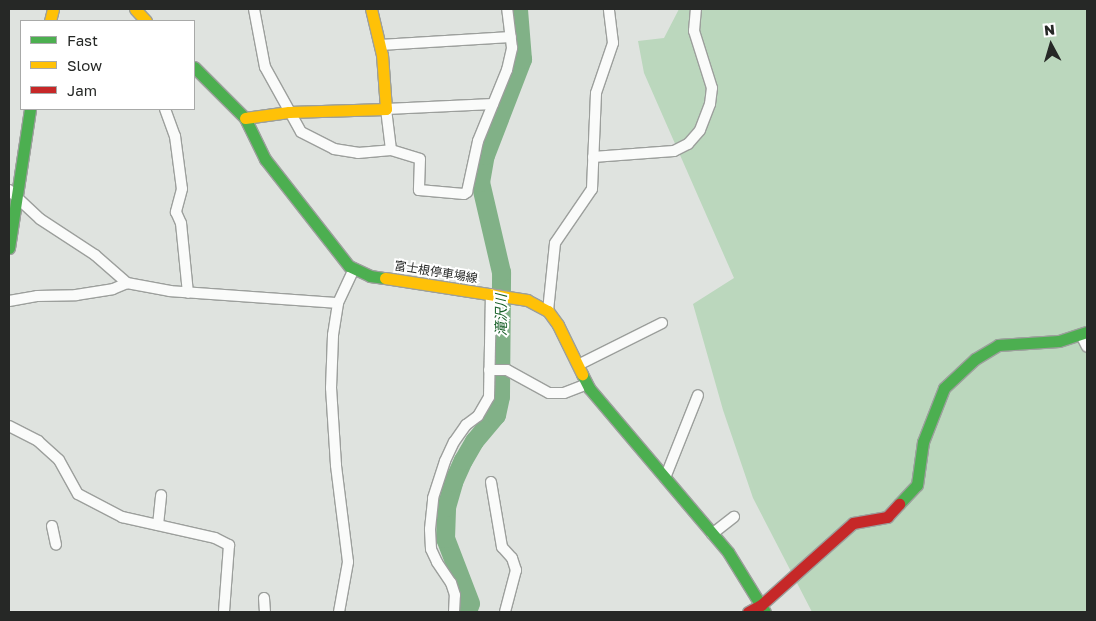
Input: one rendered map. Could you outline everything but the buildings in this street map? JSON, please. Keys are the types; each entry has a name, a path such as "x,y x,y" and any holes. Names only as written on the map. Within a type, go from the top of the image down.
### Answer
{"street":[{"path":"254,9 265,67 288,112 301,132 334,149 358,153 391,150 420,158 419,190 464,194 467,192 478,141 507,70 512,48 507,9"},
{"path":"371,9 380,45 391,150"},
{"path":"609,9 614,42 596,94 592,188 555,243 548,311 558,325 587,384 740,569 763,609"},
{"path":"593,157 674,151 688,144 700,130 710,104 712,88 694,31 696,9"},
{"path":"380,45 511,37"},
{"name":"富士根停車場線","path":"195,68 246,118 265,159 330,243 354,269 370,276 527,300 548,311"},
{"path":"246,118 288,112 386,110 492,104"},
{"path":"9,248 12,194 30,110"},
{"path":"165,110 175,136 182,189 176,212 181,223 188,293"},
{"path":"12,194 66,238 95,255 127,283"},
{"path":"339,612 348,562 336,465 331,388 333,335 338,303 354,269"},
{"path":"9,301 37,296 76,295 127,283 188,293 338,303"},
{"path":"454,612 455,595 451,583 431,549 430,529 433,498 445,461 454,442 466,426 478,416 490,397 491,294"},
{"path":"578,365 662,323"},
{"path":"748,612 763,609 853,523 886,516 916,485 922,442 944,388 975,359 998,345 1059,341 1084,333 1087,347"},
{"path":"489,370 507,370 549,393 564,393 587,384"},
{"path":"665,478 698,395"},
{"path":"9,426 38,441 59,460 78,494 122,517 215,538 230,545 224,612"},
{"path":"492,482 502,547 512,558 516,570 505,612"},
{"path":"158,526 161,495"},
{"path":"712,534 734,517"},
{"path":"52,526 56,545"},
{"path":"264,598 264,612"}],"green space":[{"path":"679,9 1087,9 1087,612 812,612 753,498 723,410 693,304 734,278 644,73 638,41 664,38"}],"waterway":[{"name":"滝沢川","path":"467,612 470,603 445,538 446,507 453,482 463,460 474,441 496,415 500,396 501,272 480,182 485,155 522,59 518,9"}],"traffic: fast":[{"path":"195,68 245,118 265,159 349,266 370,276 385,278"},
{"path":"9,248 30,110"},
{"path":"899,504 917,485 923,442 944,388 975,359 998,345 1059,341 1087,332"},
{"path":"582,374 589,388 728,552 765,612"}],"traffic: slow":[{"path":"50,20 53,9"},
{"path":"135,9 145,20"},
{"path":"245,118 289,112 386,109 382,55 371,9"},
{"path":"385,278 527,300 548,311 558,325 582,374"}],"traffic: jam":[{"path":"748,612 761,605 853,523 887,517 899,504"}]}
